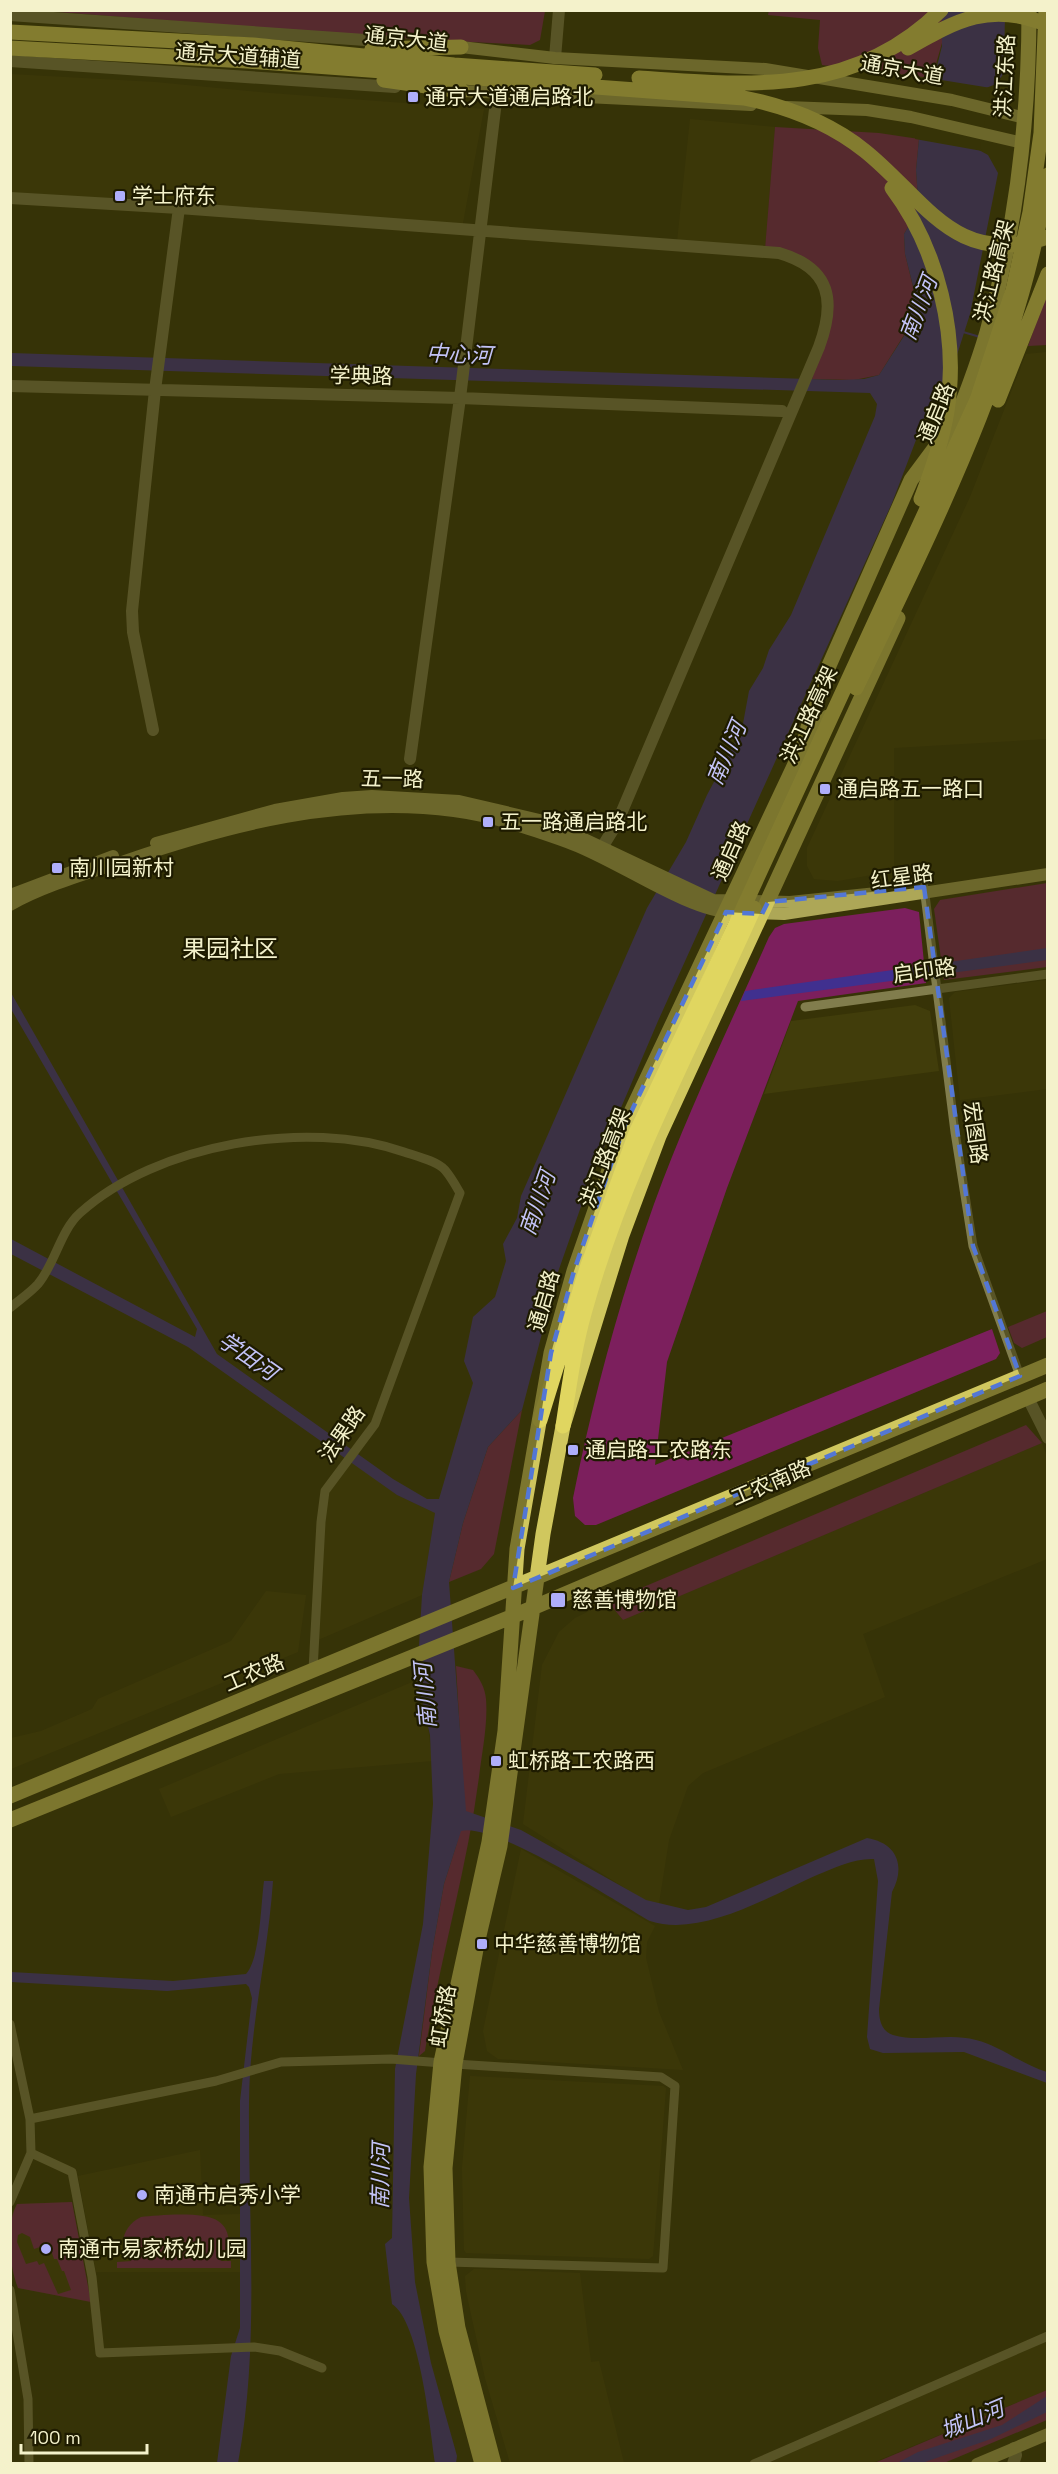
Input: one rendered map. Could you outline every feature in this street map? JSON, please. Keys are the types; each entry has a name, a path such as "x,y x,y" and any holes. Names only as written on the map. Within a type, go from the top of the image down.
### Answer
{"highway":[{"path":"798,81 850,68 885,53 920,30 941,10"},
{"name":"洪江路高架","path":"540,1420 636,1133 842,695 977,400 1003,325 1030,212 1041,134 1046,10"},
{"path":"798,81 838,78 859,73 966,18 1008,14 1047,25"},
{"name":"通京大道","path":"10,32 252,45 454,70 761,101"},
{"path":"252,45 367,49 461,47"},
{"name":"通京大道","path":"10,48 729,84 798,81"},
{"path":"247,61 462,91"},
{"path":"761,101 845,146 887,181 906,206 921,234 938,278 946,319 949,384 947,411 931,472 909,532 855,652 842,695"},
{"path":"761,101 815,119 849,140 891,174 928,213 965,237 1003,244 1047,237"},
{"name":"洪江路高架","path":"563,1426 573,1355 605,1231 945,498 997,378 1030,267 1047,175"},
{"path":"945,498 993,412 1047,274"}],"main road":[{"name":"洪江东路","path":"1023,143 1029,10"},
{"name":"通京大道","path":"461,47 555,58 765,69 990,108 1047,125"},
{"path":"462,91 867,110 911,117 1023,143 1047,151"},
{"name":"通启路","path":"513,1588 526,1492 551,1353 561,1311 624,1127 804,745 827,719 896,570 987,332 999,283 1023,143"},
{"path":"536,1577 563,1426 633,1202 659,1136 841,744 994,397 1020,325 1035,270 1047,203"},
{"path":"804,745 816,695 911,480 949,429 961,405"},
{"name":"五一路","path":"10,894 90,864 197,830 274,810 343,798 372,796 459,801 548,822 711,905 765,908"},
{"name":"五一路","path":"10,905 145,854 272,819 329,810 400,807 454,811 523,827 601,850"},
{"name":"红星路","path":"765,908 784,914 1047,868"},
{"name":"红星路","path":"924,891 1047,874"},
{"name":"工农南路","path":"513,1588 1047,1365"},
{"name":"工农南路","path":"511,1617 1047,1389"},
{"name":"虹桥路","path":"498,1818 536,1577"},
{"name":"工农路","path":"10,1796 513,1588"},
{"name":"虹桥路","path":"482,2463 446,2331 434,2262 431,2167 448,2063 477,1944 495,1844 505,1731 513,1588"},
{"name":"工农路","path":"10,1820 511,1617"},
{"name":"虹桥路","path":"448,2063 445,2169 448,2262 458,2328 494,2463"},
{"path":"977,2463 1014,2455 1047,2434"},
{"path":"996,2463 1047,2441"}],"street":[{"path":"555,58 559,10"},
{"name":"通京大道辅道","path":"10,15 66,15 461,47"},
{"name":"通京大道辅道","path":"10,61 462,91"},
{"path":"410,759 460,398 497,93"},
{"path":"10,198 179,208 779,253 807,264 824,283 828,296 829,314 819,347 616,823 601,850"},
{"path":"153,730 133,632 132,611 155,390 179,208"},
{"name":"学典路","path":"10,386 460,398 782,411"},
{"name":"宏图路","path":"924,891 973,1246 1020,1376"},
{"name":"启印路","path":"805,1007 936,985 1047,974"},
{"name":"法果路","path":"10,1308 39,1283 78,1214 130,1179 180,1159 233,1143 269,1137 305,1137 385,1145 444,1168 460,1193 375,1424 325,1491 321,1522 313,1670"},
{"path":"1028,1398 1047,1438"},
{"path":"10,2024 30,2119 32,2153 10,2202"},
{"path":"30,2119 216,2081 281,2062 423,2059 448,2063 661,2077 675,2086 663,2268 448,2262"},
{"path":"32,2153 72,2172 92,2277 100,2353 254,2347 280,2351 322,2368"},
{"path":"10,2290 28,2399 29,2463"},
{"path":"754,2463 1047,2336"}],"highlighted area":[{"path":"924,887 973,1246 1020,1376 513,1588 551,1353 574,1271 624,1127 726,912 762,914 768,902"}],"shaded area":[{"path":"769,10 942,11 944,36 932,78 822,65 818,48 820,20 768,15"},
{"path":"44,11 545,11 540,40 530,45 397,38"},
{"path":"10,74 155,82 484,109 462,228 11,196"},
{"path":"690,119 775,127 765,249 677,242"},
{"path":"775,127 879,133 919,139 916,170 918,198 915,215 904,234 905,254 914,291 904,335 879,375 854,380 812,379 832,309 813,265 765,249"},
{"path":"1047,292 1047,345 1028,346"},
{"path":"1047,352 1047,739 894,748 894,871 838,881 814,879 807,866 807,848 970,497 1026,354"},
{"path":"1047,883 1047,967 944,980 934,909 940,900"},
{"path":"905,908 919,912 926,983 798,1001 727,1188 667,1362 655,1465 992,1329 1000,1353 996,1359 596,1525 585,1525 575,1516 573,1498 598,1386 630,1276 680,1136 769,937 775,928 784,924"},
{"path":"1047,980 1047,1089 960,1100 949,998 955,992"},
{"path":"915,1005 930,1011 939,1071 764,1094 791,1021"},
{"path":"1047,1311 1047,1337 1022,1348 1014,1343 1008,1327"},
{"path":"522,1410 494,1554 481,1569 449,1582 463,1523 488,1447"},
{"path":"1026,1425 1042,1443 623,1620 608,1602"},
{"path":"1042,1443 1047,1457 1047,1559 863,1634 885,1697 703,1773 688,1786 669,1840 659,1903 644,1900 523,1824 542,1665 559,1632 575,1618 608,1602 623,1620"},
{"path":"351,1461 397,1495 435,1513 422,1595 318,1640 326,1508 330,1489"},
{"path":"266,1591 306,1595 298,1652 11,1769 11,1738 41,1731 92,1709 98,1699 231,1641"},
{"path":"456,1666 473,1670 482,1684 486,1699 485,1728 468,1846 425,2051 419,2056 432,1952 444,1884 457,1843 464,1801"},
{"path":"417,1680 426,1709 432,1761 279,1774 171,1817 159,1789"},
{"path":"521,1849 655,1926 647,1942 646,1958 659,2012 683,2070 498,2059 487,2051 483,2031"},
{"path":"470,2076 663,2086 666,2088 653,2256 649,2259 466,2253 464,2250 462,2168"},
{"name":"南通市启秀小学","path":"200,2150 203,2215 242,2214 241,2272 96,2272 78,2176"},
{"name":"南通市易家桥幼儿园","path":"72,2202 91,2302 18,2288 13,2273 10,2216 17,2204"},
{"name":"南通市易家桥幼儿园","path":"72,2202 91,2302 18,2288 12,2268 10,2246 11,2223 17,2204","holes":["22,2233 30,2237 34,2249 49,2244 54,2259 57,2259 64,2271 71,2290 58,2294 44,2263 39,2265 37,2261 26,2264 17,2242 18,2235"]},
{"path":"192,2215 218,2221 226,2230 229,2242 221,2261 231,2261 231,2268 117,2268 117,2262 131,2261 124,2249 124,2236 130,2225 141,2217"},
{"path":"474,2269 580,2273 591,2362 599,2361 624,2463 510,2463 485,2378 466,2291 465,2276"},
{"path":"1047,2340 1047,2390 872,2463 765,2464"},
{"path":"1047,2390 1047,2420 944,2463 872,2464"}],"water":[{"name":"南川河","path":"942,11 1005,11 1004,73 996,84 986,88 977,149 988,155 998,173 970,314 949,380 924,419 892,503 658,1021 591,1178 558,1272 522,1410 488,1447 463,1523 449,1582 466,1811 521,1830 646,1900 688,1910 706,1907 867,1838 886,1845 896,1857 898,1873 892,1892 879,2009 883,2028 893,2035 903,2037 955,2037 985,2043 1047,2072 1047,2083 964,2052 883,2053 870,2049 867,2037 878,1881 874,1859 859,1860 837,1867 735,1912 691,1924 670,1925 650,1921 526,1850 477,1831 461,1831 444,1884 432,1952 416,2074 409,2198 415,2282 431,2363 457,2456 456,2463 435,2463 427,2402 417,2353 402,2315 392,2304 385,2244 392,2238 395,2069 423,1924 433,1804 430,1735 417,1680 422,1595 435,1513 397,1495 188,1347 11,1254 11,1239 195,1337 197,1329 11,1009 10,991 217,1354 393,1479 427,1499 439,1499 473,1383 464,1361 473,1317 495,1297 506,1261 503,1244 517,1218 521,1196 647,908 686,842 707,795 742,729 749,691 763,668 769,650 791,615 875,416 877,404 870,393 11,366 11,353 840,380 864,379 879,375 904,336 914,290 905,254 904,234 915,215 918,198 916,170 919,139 942,46"},
{"path":"1047,948 1047,960 741,1001 745,991"},
{"path":"264,1881 273,1881 250,2076 251,2329 249,2374 238,2463 217,2463 231,2356 240,2328 240,2101 252,1998 249,1987 246,1984 167,1991 11,1982 11,1972 173,1981 246,1974 251,1967 257,1944"},
{"path":"1047,2396 1047,2412 991,2439 922,2463 897,2463 918,2452 1002,2425"}],"pier":[{"path":"929,78 991,88 980,147 982,151 915,139"}],"waterway":[{"path":"963,332 980,337"}],"place":[{"name":"通京大道通启路北","path":"413,97"},
{"name":"学士府东","path":"120,196"},
{"name":"通启路五一路口","path":"825,789"},
{"name":"五一路通启路北","path":"488,822"},
{"name":"南川园新村","path":"57,868"},
{"name":"通启路工农路东","path":"573,1450"},
{"name":"慈善博物馆","path":"558,1600"},
{"name":"虹桥路工农路西","path":"496,1761"},
{"name":"中华慈善博物馆","path":"482,1944"},
{"name":"南通市启秀小学","path":"142,2195"},
{"name":"南通市易家桥幼儿园","path":"46,2249"}],"district":[{"name":"果园社区","path":"230,949"}],"water label":[{"name":"中心河","path":"459,354"},
{"name":"学田河","path":"248,1356"},
{"name":"城山河","path":"972,2419"}]}
